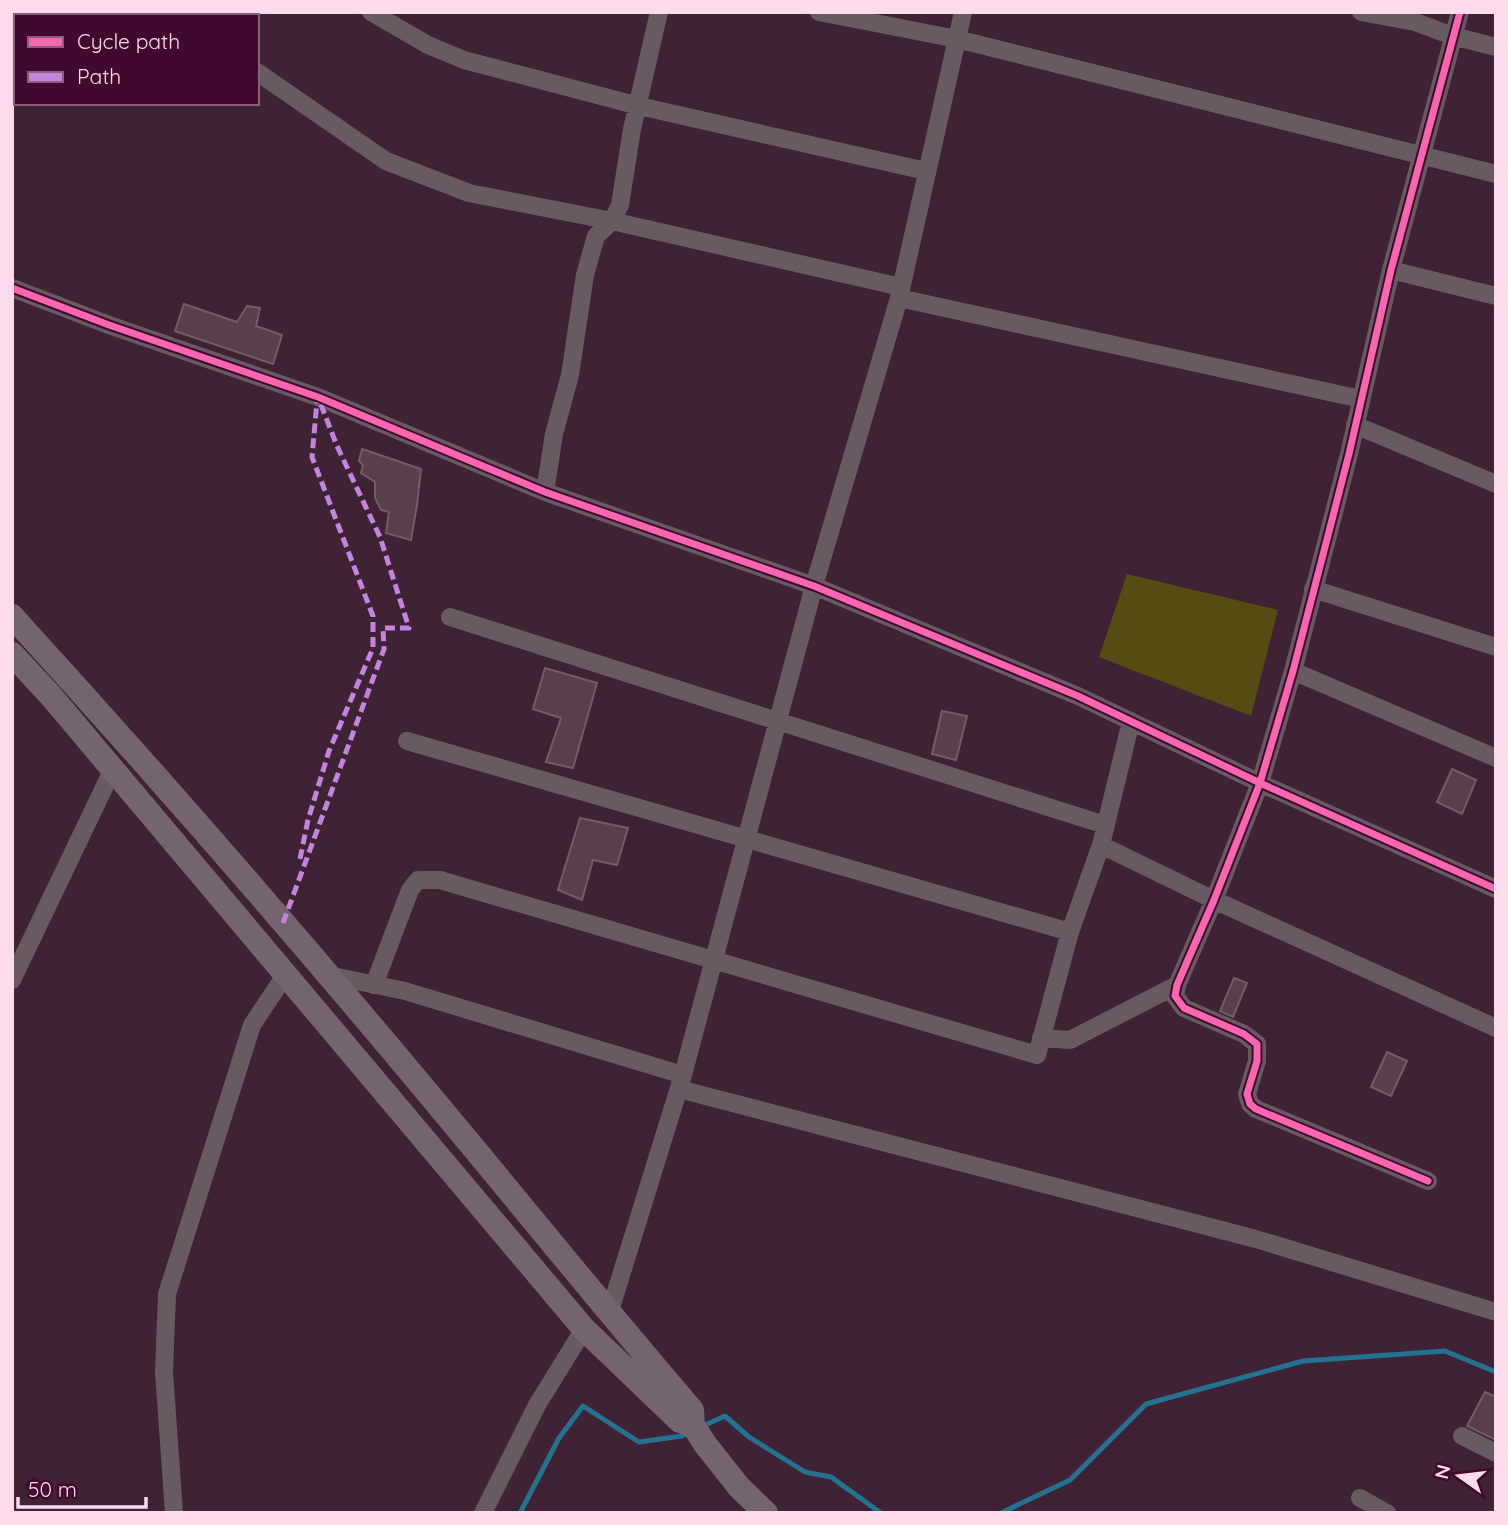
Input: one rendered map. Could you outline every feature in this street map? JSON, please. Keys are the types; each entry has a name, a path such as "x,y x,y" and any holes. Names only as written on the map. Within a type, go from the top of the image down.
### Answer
{"street":[{"path":"371,12 428,45 464,60 639,106 926,171"},
{"path":"545,492 554,434 570,375 585,275 596,236 612,221 620,205 632,128 659,12"},
{"path":"819,12 957,39 1496,174"},
{"path":"609,1314 681,1082 814,586 900,292 963,12"},
{"path":"1361,12 1415,22 1452,36 1496,47"},
{"path":"1428,1181 1256,1109 1250,1104 1247,1094 1257,1060 1257,1044 1244,1034 1184,1008 1175,996 1177,985 1260,783 1293,671 1391,270 1460,12"},
{"path":"259,73 386,161 469,194 612,221 900,292 1361,399"},
{"path":"1391,270 1496,296"},
{"path":"12,288 108,325 318,397 545,492 814,586 1078,696 1260,783 1496,889"},
{"path":"1354,425 1496,484"},
{"path":"1313,589 1496,647"},
{"path":"12,616 328,975 472,1146 609,1314 692,1410 693,1425 739,1487 761,1510"},
{"path":"450,617 1105,825"},
{"path":"12,654 113,769 584,1329 680,1421 693,1425"},
{"path":"1293,671 1496,758"},
{"path":"374,985 410,890 418,880 440,880 1037,1055 1070,932 1101,845 1131,721"},
{"path":"407,741 1070,932"},
{"path":"12,980 113,769"},
{"path":"1101,845 1214,900 1496,1028"},
{"path":"174,1513 164,1372 167,1294 252,1025 286,974"},
{"path":"328,975 405,991 584,1047 681,1082 1256,1238 1496,1311"},
{"path":"1041,1038 1070,1040 1177,985"},
{"path":"483,1513 537,1405 584,1329"},
{"path":"1462,1436 1496,1453"},
{"path":"1360,1498 1387,1513"}],"shaded area":[{"path":"1127,574 1278,610 1251,716 1099,657"}],"building":[{"path":"184,304 237,322 247,306 260,308 256,326 282,335 273,364 175,331"},
{"path":"362,449 421,469 411,540 386,533 389,512 381,510 375,498 375,482 361,473 363,465 359,461"},
{"path":"545,668 597,683 573,768 546,762 561,718 533,709"},
{"path":"942,711 967,716 956,760 932,754"},
{"path":"1452,769 1476,780 1462,814 1437,802"},
{"path":"580,818 628,828 617,865 593,860 582,900 558,890"},
{"path":"1234,978 1247,983 1233,1017 1220,1011"},
{"path":"1387,1052 1407,1061 1391,1096 1371,1087"},
{"path":"1485,1392 1496,1397 1496,1440 1467,1426"}],"waterway":[{"path":"1001,1513 1070,1480 1146,1404 1303,1361 1445,1351 1496,1372"},
{"path":"520,1513 559,1438 583,1406 639,1442 689,1433"},
{"path":"701,1427 725,1416 749,1437 805,1472 831,1477 881,1513"}],"marked path":[{"path":"283,923 384,649 383,628 409,628 380,537 337,446 318,397"},
{"path":"300,859 308,820 329,751 373,648 373,616 312,457 317,401"}],"cycle path":[{"path":"1428,1181 1256,1109 1250,1104 1247,1094 1257,1061 1257,1044 1244,1034 1184,1008 1175,996 1177,985 1260,783 1293,671 1349,454 1391,270 1460,12"},
{"path":"12,288 109,325 318,397 545,492 814,586 1078,696 1260,783 1496,889"}]}
